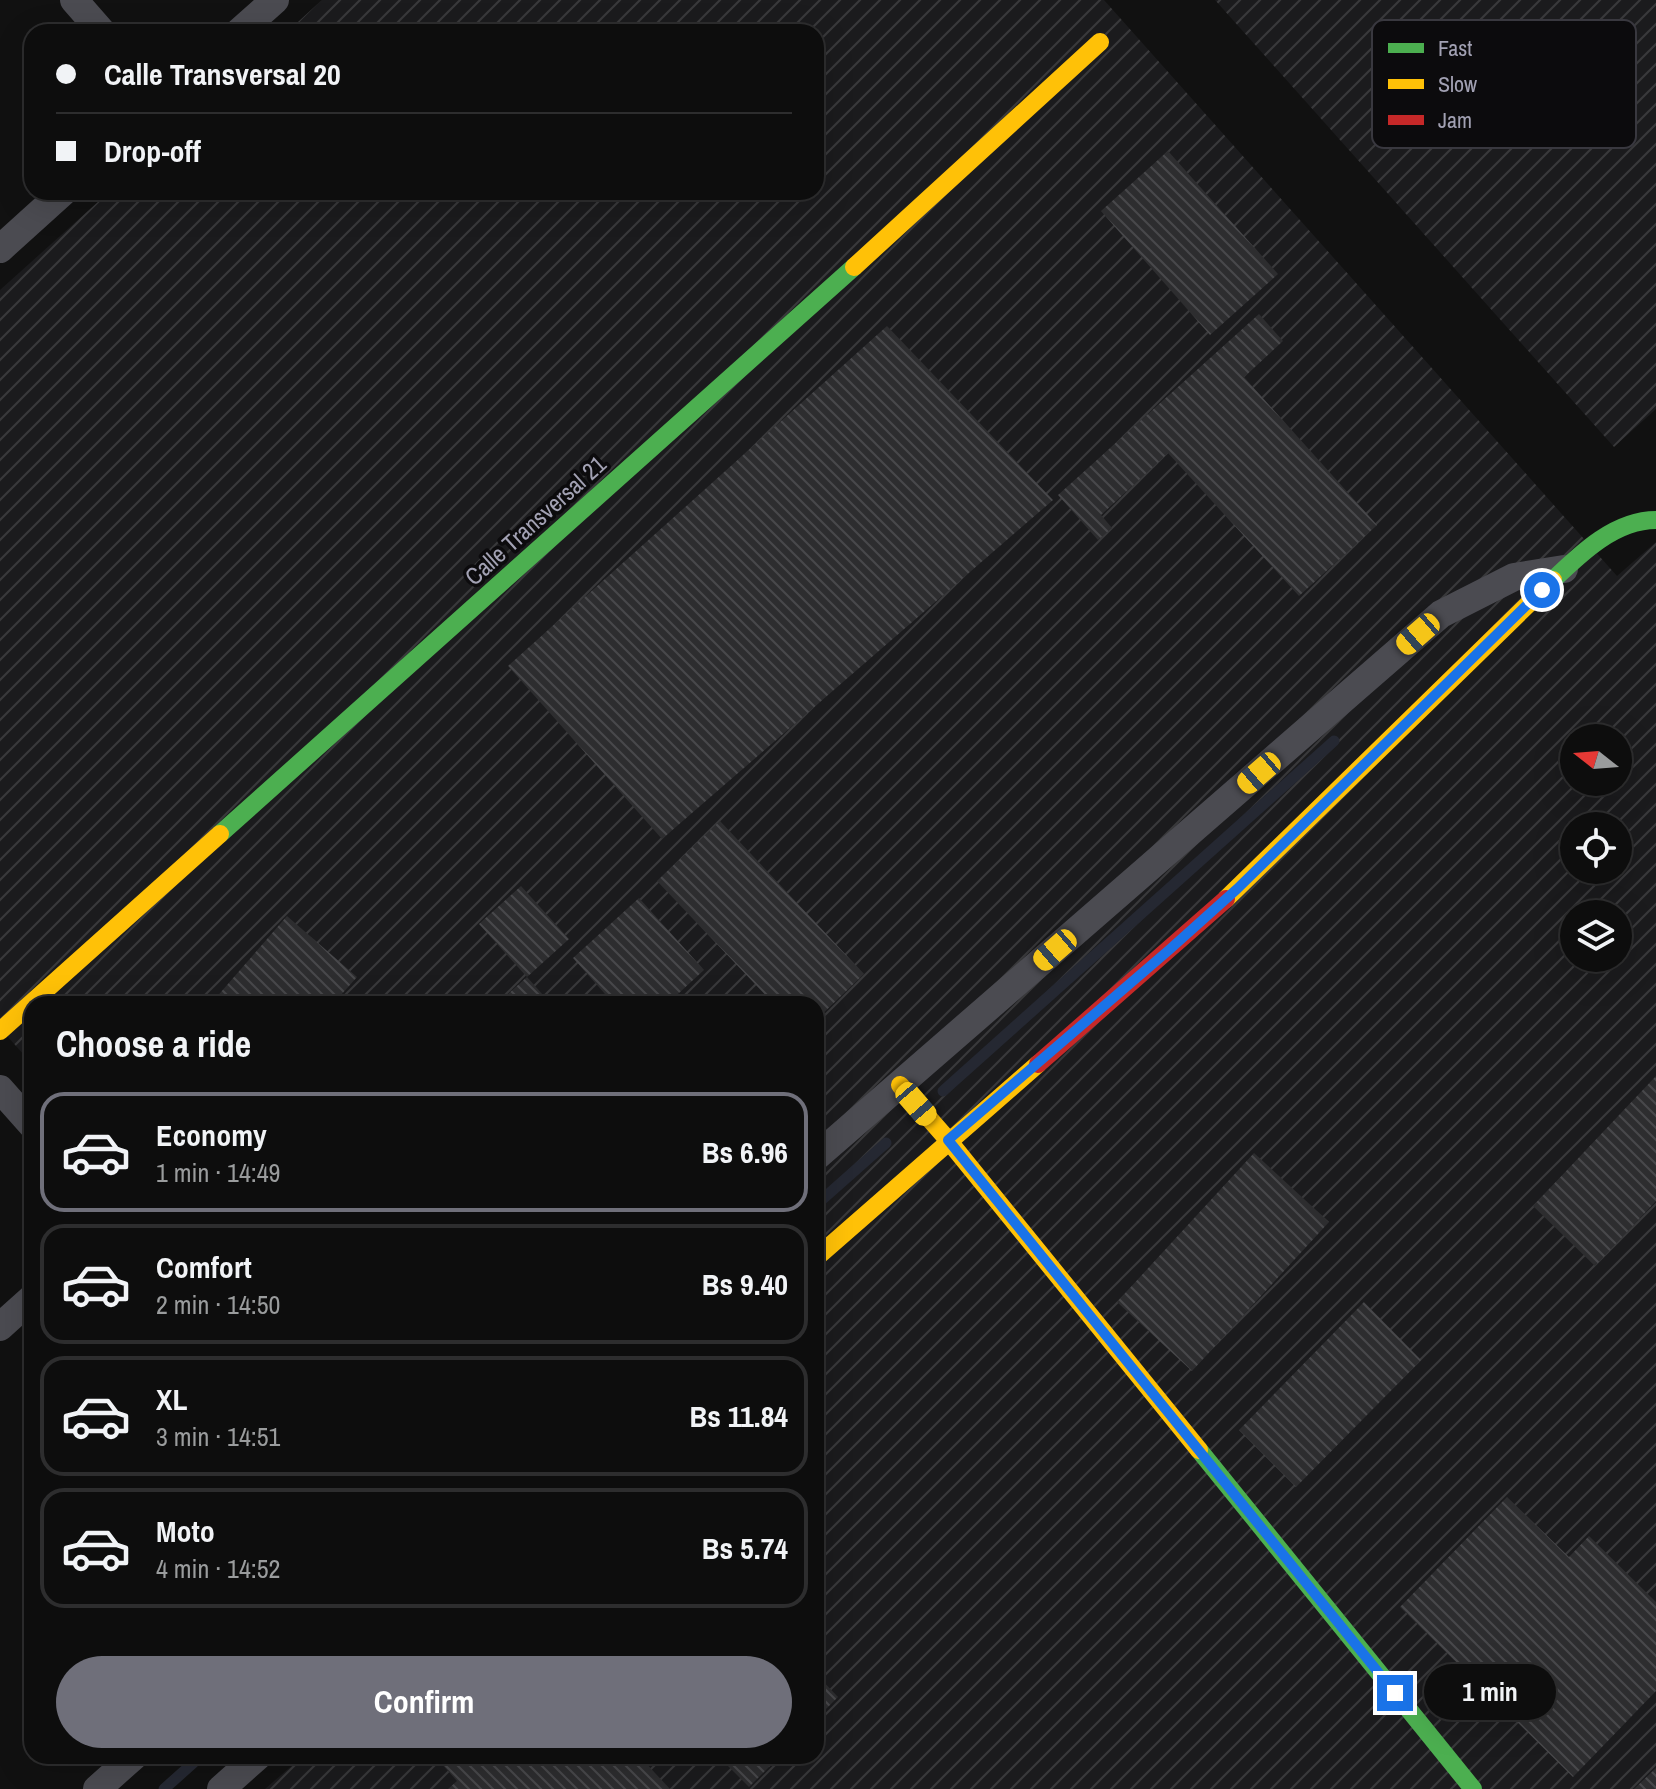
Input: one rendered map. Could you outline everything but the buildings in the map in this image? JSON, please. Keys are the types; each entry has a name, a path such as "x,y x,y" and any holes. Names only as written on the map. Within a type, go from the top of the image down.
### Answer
{"street":[{"path":"74,0 95,24"},
{"path":"248,24 275,0"},
{"name":"Calle Transversal 21","path":"39,996 939,191 1100,42"},
{"path":"0,249 54,200"},
{"path":"824,1251 1237,889 1564,569 1622,526 1634,521 1656,520"},
{"path":"824,1150 1441,614 1514,577 1564,569"},
{"name":"Calle Transversal 21","path":"0,1031 24,1010"},
{"path":"900,1085 948,1140 1473,1789"},
{"path":"0,1089 24,1116"},
{"path":"0,1327 24,1305"},
{"path":"97,1789 125,1764"},
{"path":"221,1789 249,1764"}],"shaded area":[{"path":"322,0 1104,0 1617,576 1656,542 1656,1789 265,1789 294,1764 824,1764 824,996 24,996 24,1055 0,1028 0,290 100,200 824,200 824,24 296,24"},
{"path":"1215,0 1656,0 1656,409 1614,447"}],"waterway":[{"path":"943,1091 1334,741"},
{"path":"824,1198 886,1143"},
{"path":"164,1789 192,1764"}],"traffic: fast":[{"path":"220,834 854,267"},
{"path":"1553,580 1587,549 1613,532 1641,521 1656,520"},
{"path":"1199,1450 1473,1789"}],"traffic: slow":[{"path":"854,267 1100,42"},
{"path":"1226,899 1553,580"},
{"path":"39,996 220,834"},
{"path":"0,1031 24,1010"},
{"path":"824,1251 1038,1064"},
{"path":"900,1085 1199,1450"}],"traffic: jam":[{"path":"1038,1064 1226,899"}],"route":[{"path":"1395,1693 948,1140 1237,889 1542,590"}]}
